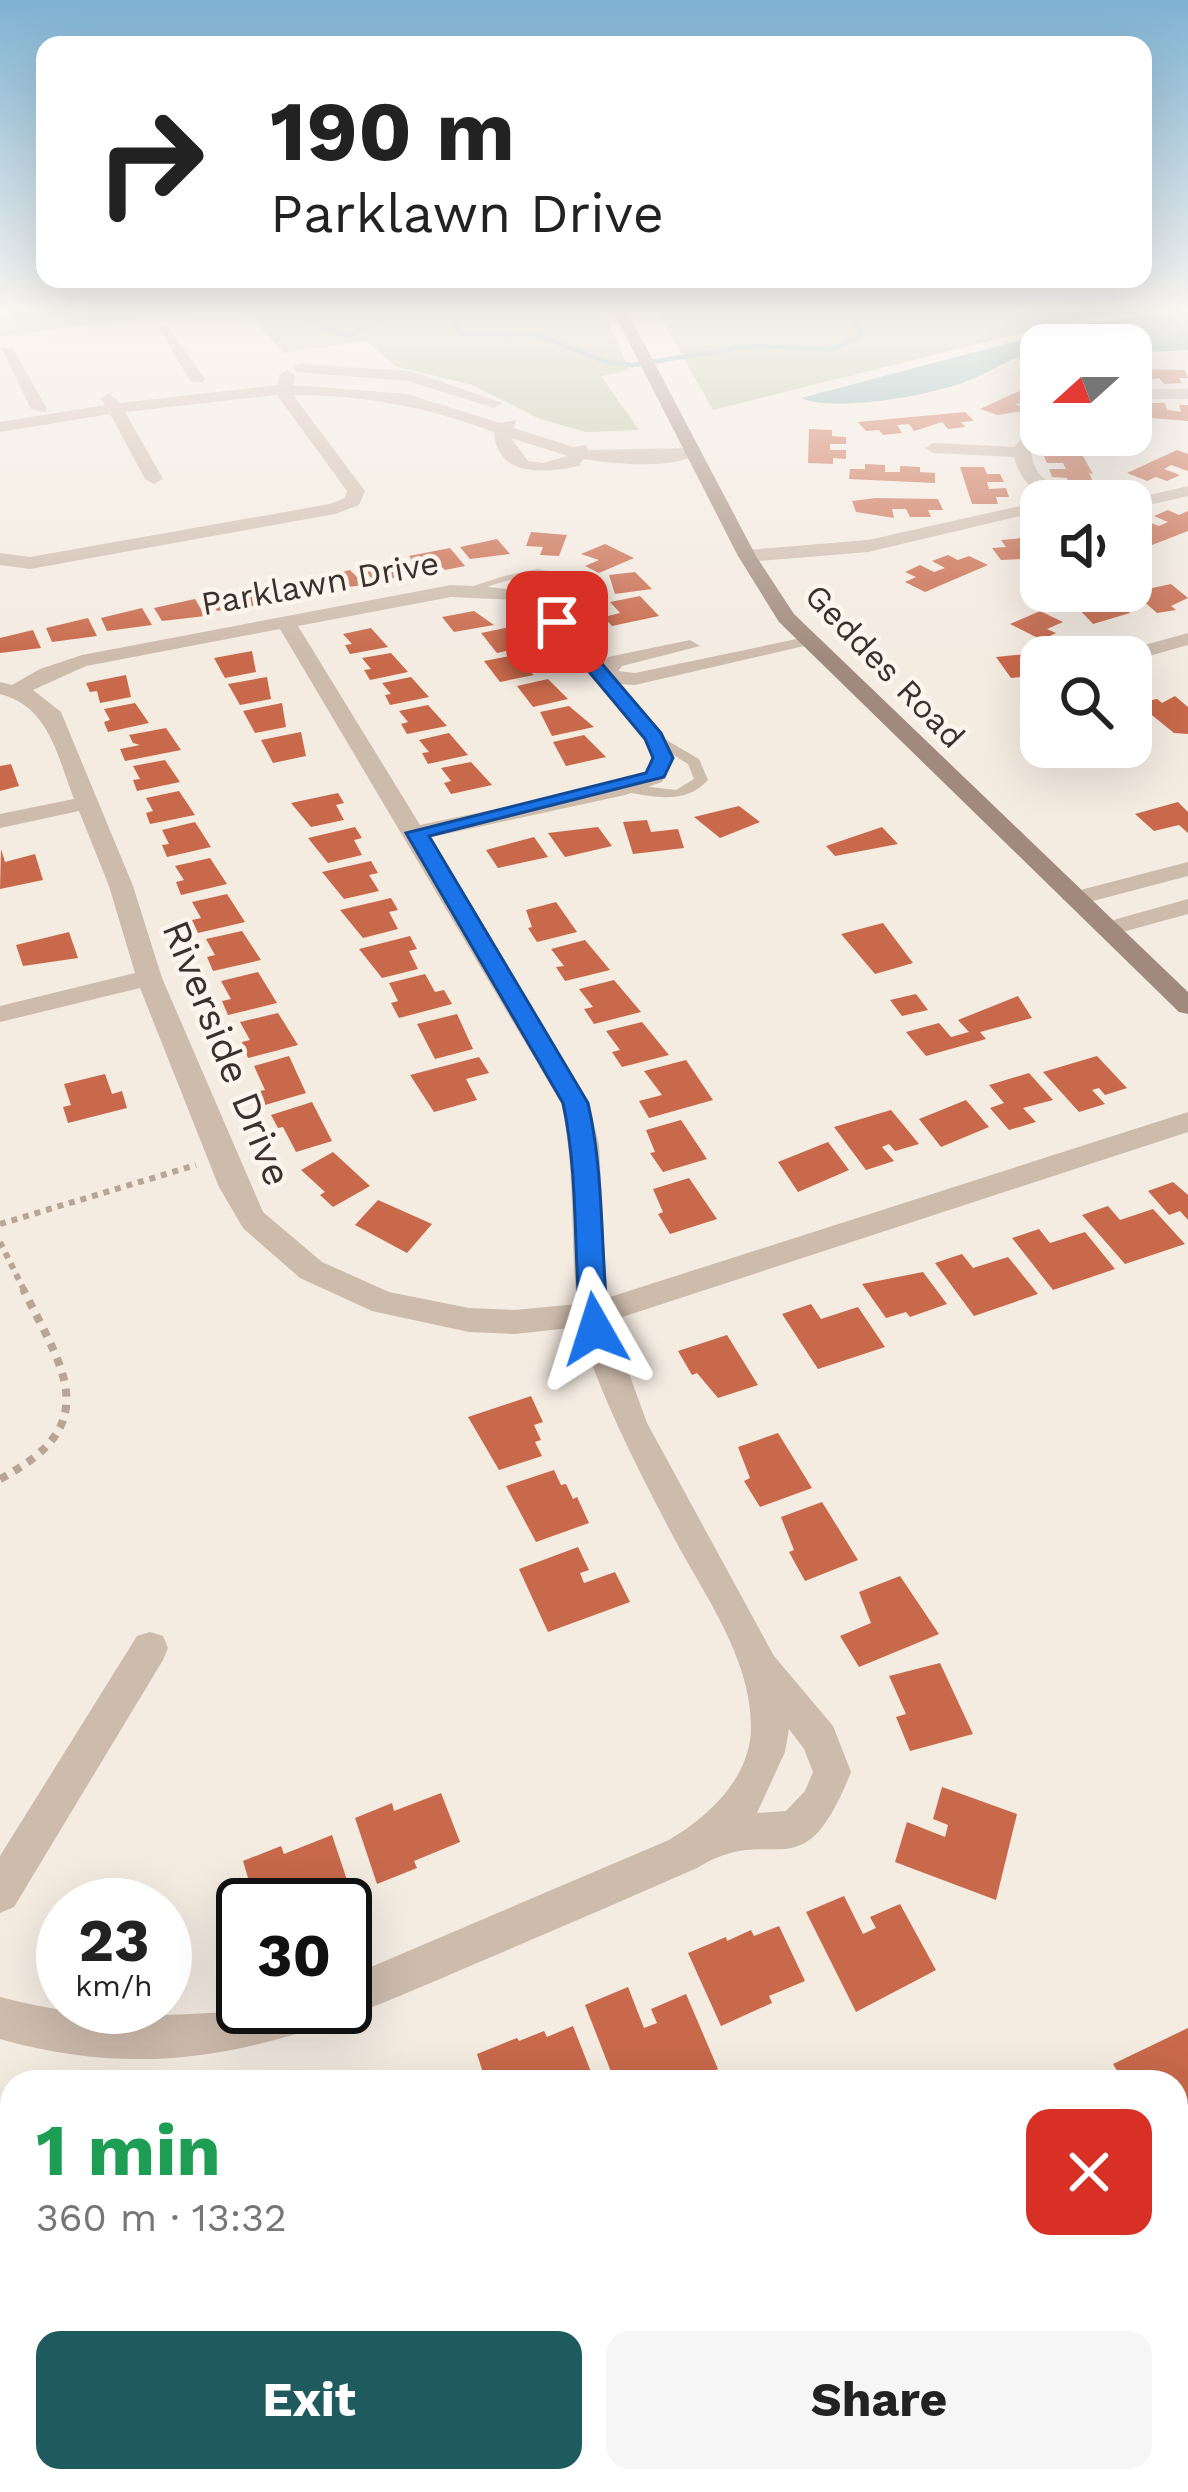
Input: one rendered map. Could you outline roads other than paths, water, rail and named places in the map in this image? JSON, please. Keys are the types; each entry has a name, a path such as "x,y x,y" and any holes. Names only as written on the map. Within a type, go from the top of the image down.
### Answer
{"main road":[{"name":"Geddes Road","path":"678,425 753,565 802,634 1188,1006"}],"street":[{"path":"124,425 154,479"},
{"path":"0,560 30,562 335,509 353,501 356,491 306,425"},
{"path":"492,425 631,457 688,445"},
{"path":"502,430 510,425"},
{"path":"533,425 582,446"},
{"path":"502,430 503,444 523,465 560,466 573,461 582,446"},
{"path":"933,448 1020,452"},
{"path":"1152,499 1188,491"},
{"path":"753,565 868,546 1020,511"},
{"path":"753,565 868,564 960,537 1020,529"},
{"name":"Parklawn Drive","path":"8,689 82,661 467,590 517,594 540,605 654,737"},
{"path":"286,622 417,833 575,1103 585,1145 586,1250 602,1353 631,1426 759,1663 820,1739 832,1772 819,1804 795,1830 714,1835"},
{"path":"603,676 635,679 802,634"},
{"path":"1152,649 1188,639"},
{"name":"Riverside Drive","path":"8,689 50,712 121,886 149,978 222,1158 253,1220 282,1250 345,1288 383,1304 469,1320 515,1322 593,1314 1188,1122"},
{"path":"417,833 625,788 654,777 663,758 654,737"},
{"path":"0,821 87,803"},
{"path":"1074,898 1188,868"},
{"path":"1108,929 1188,906"},
{"path":"0,1014 149,978"},
{"path":"0,1893 150,1648"},
{"path":"372,1987 650,1869 714,1835 751,1789 766,1752 770,1726 759,1663"},
{"path":"0,2018 30,2029 105,2042 171,2042 226,2034"}],"lane":[{"path":"467,590 518,574 553,576 569,584 572,591 557,622"},
{"path":"625,788 679,794 701,780 694,761 654,737"}]}
